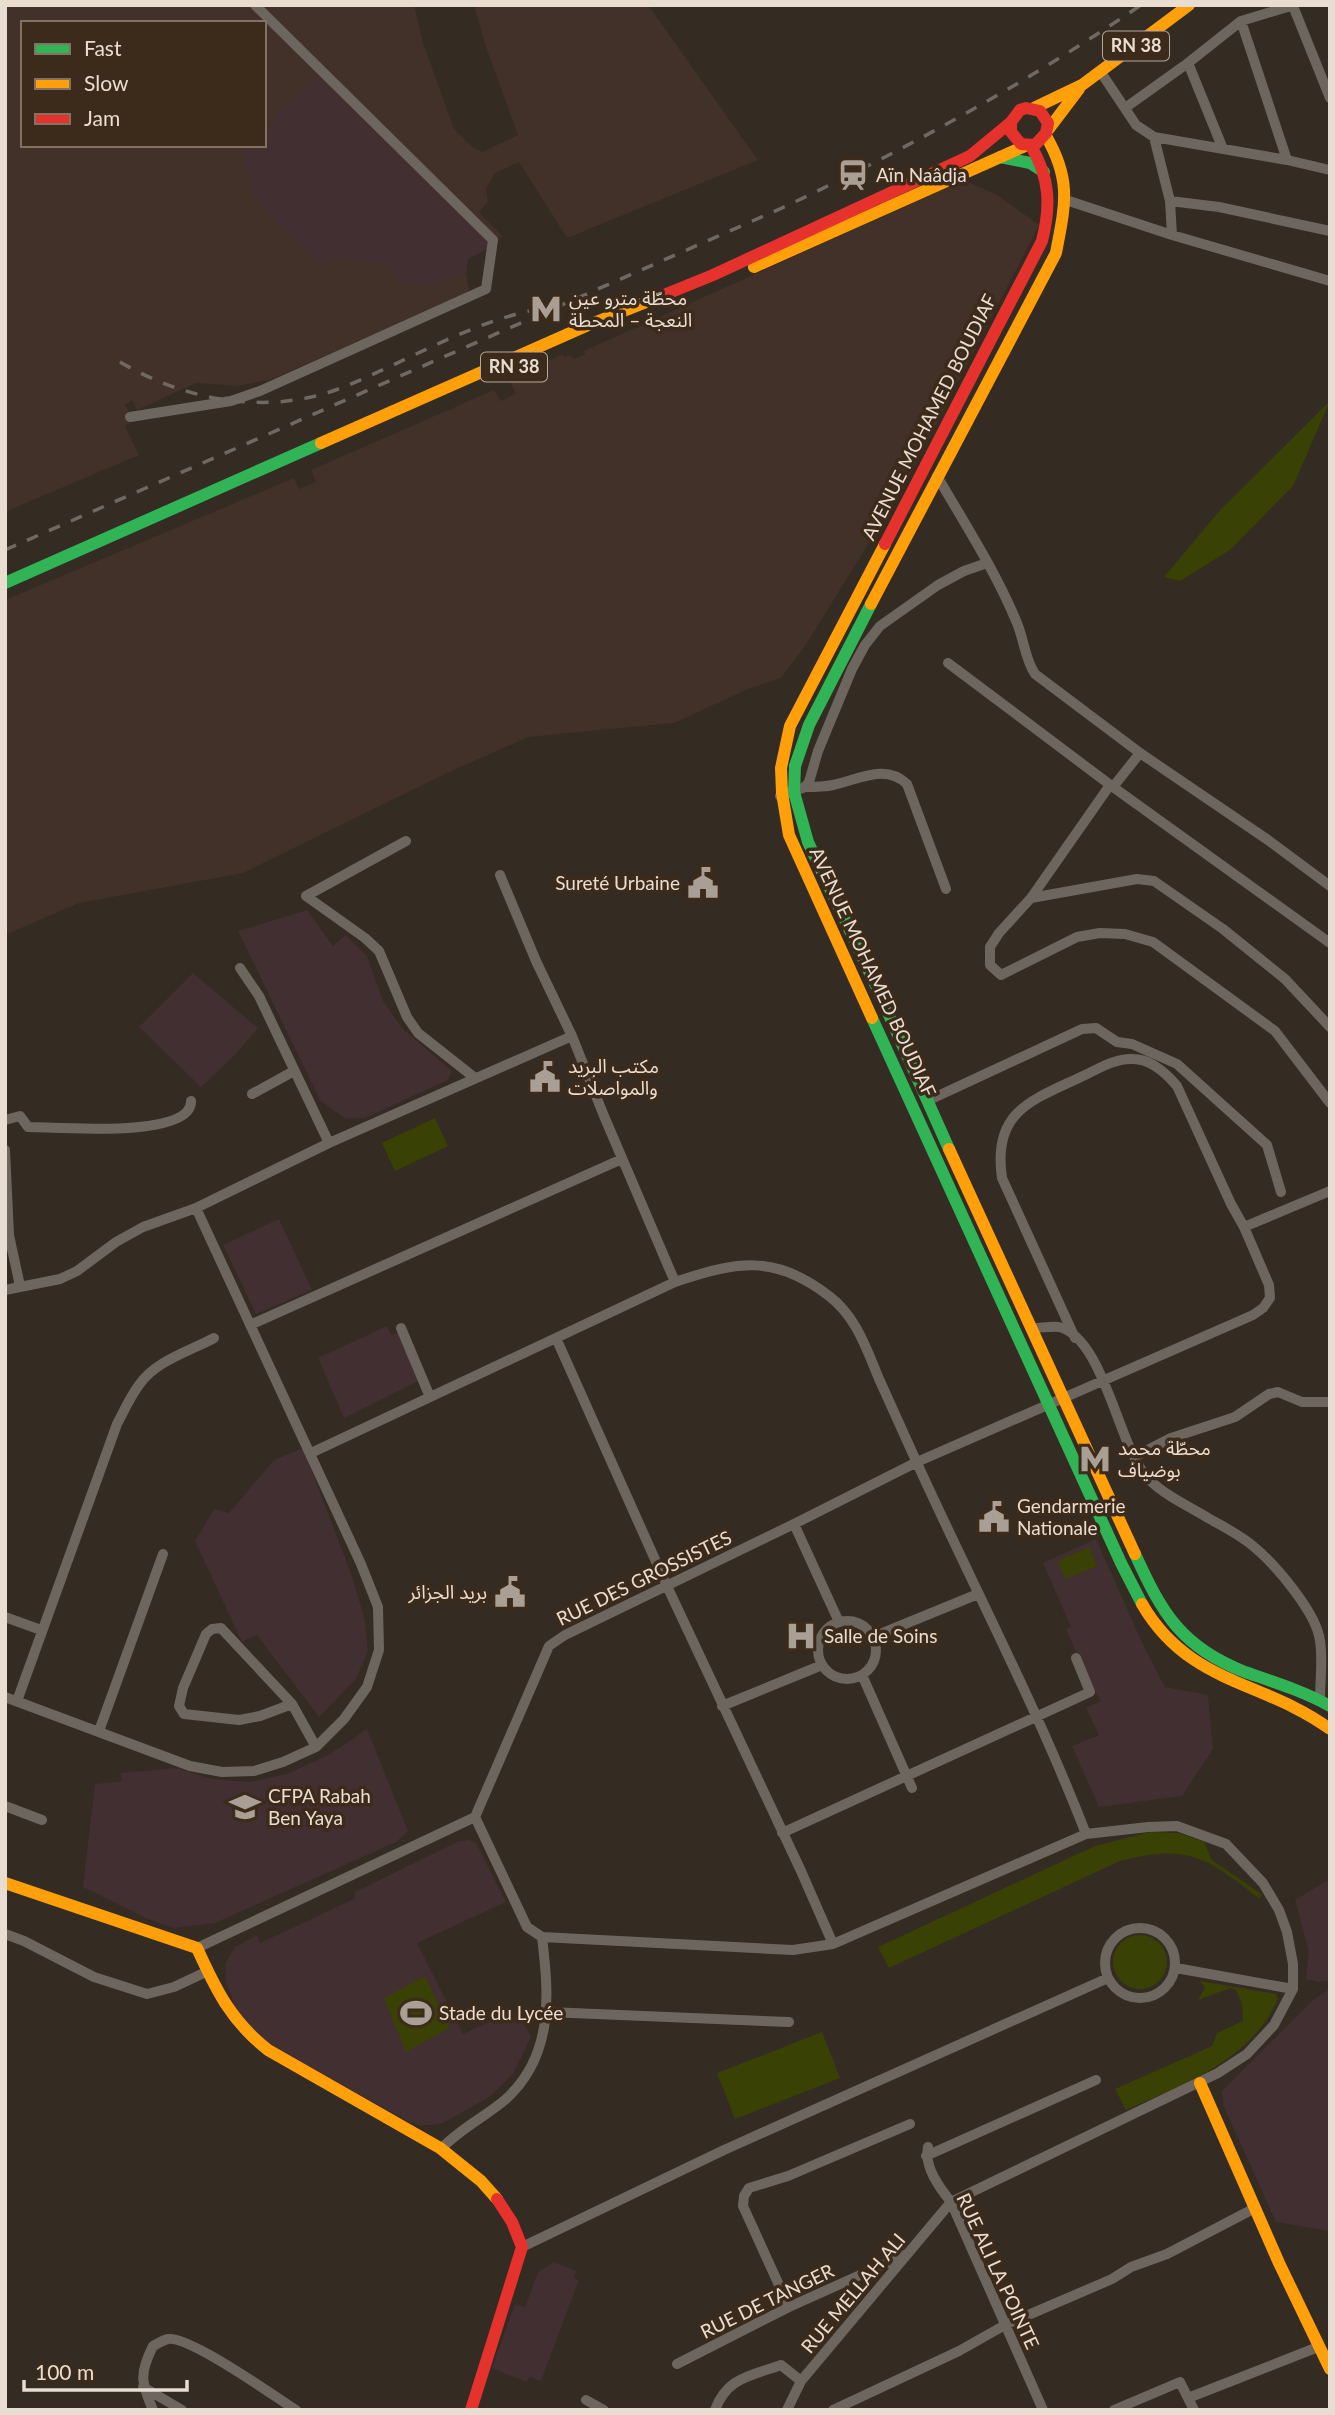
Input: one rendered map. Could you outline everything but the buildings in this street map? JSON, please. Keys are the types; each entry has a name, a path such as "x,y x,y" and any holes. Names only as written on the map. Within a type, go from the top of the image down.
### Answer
{"main road":[{"name":"RN 38","path":"5,583 586,326 725,270 970,156 1011,122 1020,110 1034,108 1082,85 1189,5"},
{"name":"RN 38","path":"5,592 589,334 729,278 999,157 1042,141 1082,85"},
{"path":"1034,108 1045,117 1047,133"},
{"path":"1011,122 1014,139 1028,146"},
{"name":"AVENUE MOHAMED BOUDIAF","path":"1047,133 1064,183 1066,200 1056,253 937,475 809,725 795,764 798,813 811,847 892,1018 927,1101 1156,1599 1173,1623 1201,1650 1229,1665 1325,1703"},
{"name":"AVENUE MOHAMED BOUDIAF","path":"1028,146 1044,172 1049,189 1050,212 1042,241 790,726 779,772 780,796 789,835 1140,1601 1153,1623 1185,1656 1202,1667 1304,1712 1330,1729"},
{"path":"999,157 1030,163 1044,172"},
{"path":"5,1882 197,1948 225,2008 249,2036 268,2050 442,2148 492,2192 513,2223 522,2247 471,2410"},
{"path":"1200,2083 1330,2369"}],"street":[{"path":"130,417 231,401 260,391 486,289 493,240 255,5"},
{"path":"1125,108 1241,21 1294,5 1330,98"},
{"path":"1241,21 1287,160"},
{"path":"1188,63 1223,149"},
{"path":"1100,71 1136,125 1154,137 1330,170"},
{"path":"1154,137 1170,201 1172,235"},
{"path":"1066,200 1172,235 1330,281"},
{"path":"1170,201 1219,207 1330,231"},
{"path":"937,475 987,563 1017,623 1029,664 1035,674 1140,753 1268,840 1330,886"},
{"path":"780,796 809,782 818,751 852,670 872,635 886,621 938,585 964,571 987,563"},
{"path":"948,663 1111,786 1330,943"},
{"path":"1140,753 1111,786 1031,898 999,933 990,947 990,965 1001,975 1077,937 1100,933 1125,934 1153,942 1275,1031 1330,1103"},
{"path":"798,789 832,785 872,774 900,777 907,784 946,889"},
{"path":"407,841 306,896 365,937 379,951 407,1017 418,1033 475,1078"},
{"path":"500,875 572,1035 675,1282"},
{"path":"1031,898 1137,879 1154,881 1223,929 1285,979 1330,1027"},
{"path":"240,968 259,996 329,1143"},
{"path":"927,1101 1082,1029 1096,1028 1117,1042 1132,1044 1177,1064 1247,1125 1267,1145 1281,1192"},
{"path":"5,1290 60,1279 77,1271 116,1242 144,1227 196,1208 329,1143 572,1035"},
{"name":"AVENUE MOHAMED BOUDIAF","path":"1244,1227 1177,1086 1165,1072 1149,1063 1134,1058 1116,1061 1027,1102 1015,1114 1005,1133 1000,1160 1002,1178 1076,1338 1086,1348 1102,1379 1134,1457 1144,1474 1168,1493 1256,1548 1303,1605 1321,1640 1325,1703"},
{"path":"252,1094 294,1071"},
{"path":"5,1120 20,1116 28,1127 126,1129 185,1116 191,1108 191,1101"},
{"path":"5,1150 9,1235 20,1286"},
{"path":"250,1325 622,1159"},
{"path":"1244,1227 1330,1191"},
{"path":"5,1697 190,1766 222,1772 254,1771 316,1747 344,1719 367,1687 379,1650 377,1607 361,1564 311,1453 196,1208"},
{"name":"RUE DES GROSSISTES","path":"475,1817 550,1646 565,1634 917,1462 1102,1379 1212,1334 1263,1308 1270,1298 1269,1285 1244,1227"},
{"path":"311,1453 675,1282 719,1268 748,1264 780,1268 805,1280 831,1297 865,1341 917,1462 1036,1716 1086,1834"},
{"path":"1033,1328 1058,1327 1076,1338"},
{"path":"401,1328 430,1397"},
{"path":"17,1701 117,1424 149,1373 214,1338"},
{"path":"556,1338 666,1584 814,1898 833,1944"},
{"path":"1134,1457 1171,1438 1236,1417 1269,1394 1278,1392 1302,1402 1330,1402"},
{"path":"794,1524 839,1622"},
{"path":"99,1731 163,1554"},
{"path":"873,1637 978,1594"},
{"path":"5,1617 41,1630"},
{"path":"847,1621 863,1625 873,1637 876,1654 869,1669 862,1675 852,1679 840,1678 822,1665 818,1644 822,1634 830,1626 847,1621"},
{"path":"292,1704 260,1716 239,1720 184,1713 179,1706 183,1688 206,1634 212,1629 221,1628 292,1704 316,1747"},
{"path":"782,1833 1090,1692 1076,1658"},
{"path":"722,1706 822,1665"},
{"path":"862,1675 912,1788"},
{"path":"5,1806 43,1820"},
{"path":"197,1948 475,1817 527,1927 542,1937 793,1950 833,1944 1086,1834 1177,1826 1226,1844 1263,1883 1279,1910 1293,1964 1293,1989 1275,2025 1247,2053 1200,2083 951,2202"},
{"path":"1129,1930 1151,1930 1162,1936 1174,1953 1176,1968 1166,1987 1154,1996 1131,1997 1121,1992 1108,1979 1105,1961 1109,1947 1120,1934 1129,1930"},
{"path":"5,1934 93,1977 147,1994 174,1987 208,1971"},
{"path":"442,2148 458,2132 507,2098 523,2077 543,2035 548,2012 548,1985 542,1937"},
{"path":"1176,1968 1293,1989"},
{"path":"522,2247 724,2150 1108,1979"},
{"path":"548,2012 789,2022"},
{"name":"RUE ALI LA POINTE","path":"1043,2410 951,2202 937,2185 927,2152 1096,2080"},
{"path":"789,2307 743,2206 744,2196 750,2188 788,2176 910,2124"},
{"name":"RUE MELLAH ALI","path":"787,2410 802,2381 951,2202"},
{"path":"833,2410 959,2351 1004,2325 1112,2279 1131,2267 1167,2254 1255,2208"},
{"name":"RUE DE TANGER","path":"677,2364 789,2307 911,2252"},
{"path":"152,2410 143,2387 145,2362 153,2346 169,2339 186,2342 296,2410"},
{"path":"1188,2398 1318,2347"},
{"path":"715,2410 720,2397 730,2384 781,2365 802,2381"},
{"path":"1114,2410 1180,2382 1194,2410"},
{"path":"143,2387 182,2410"},
{"path":"586,2400 604,2410"}],"shaded area":[{"path":"5,5 414,5 423,43 454,129 470,145 482,152 518,135 487,50 474,5 648,5 758,160 567,238 519,162 495,173 486,189 488,202 479,212 502,236 491,247 468,259 466,273 469,292 272,379 237,386 196,383 137,410 132,400 125,405 134,420 125,426 139,455 5,512"},
{"path":"317,77 491,247 468,259 466,273 429,285 394,279 395,266 332,257 320,265 253,196 241,147 266,147 266,128 271,126 278,113"},
{"path":"959,178 997,195 1039,225 908,480 807,643 781,678 748,689 674,723 528,737 445,774 243,873 79,903 5,935 5,600 294,478 299,489 316,482 311,470 494,390 501,401 516,394 509,379 563,354 564,357 570,355 574,359 585,354 584,351 904,207"},
{"path":"307,910 333,946 346,935 367,956 383,1001 403,1029 452,1071 448,1080 365,1118 344,1118 320,1100 238,931"},
{"path":"193,973 258,1028 236,1054 201,1087 139,1027"},
{"path":"279,1219 312,1290 256,1314 223,1245"},
{"path":"387,1326 391,1335 398,1333 418,1381 344,1418 318,1358"},
{"path":"303,1448 352,1576 365,1621 368,1651 356,1679 319,1717 257,1635 242,1642 195,1541 214,1509 229,1513 274,1460"},
{"path":"1096,1539 1165,1687 1208,1695 1213,1749 1182,1796 1099,1807 1072,1746 1099,1735 1086,1708 1101,1701 1085,1673 1066,1629 1071,1627 1043,1563"},
{"name":"CFPA Rabah Ben Yaya","path":"367,1729 408,1831 396,1842 215,1923 173,1928 143,1917 83,1887 95,1784 122,1781 121,1773 176,1768 212,1779 250,1782 287,1774 330,1754"},
{"path":"469,1840 476,1843 506,1902 417,1943 463,2034 517,2009 531,2037 513,2074 491,2096 443,2123 422,2126 411,2123 274,2047 255,2033 237,2012 226,1981 225,1964 235,1947 257,1935 260,1943 354,1899 355,1892 459,1841"},
{"path":"1330,1879 1330,1981 1319,1982 1306,1979 1309,1952 1295,1900"},
{"path":"1330,1982 1330,2231 1276,2222 1224,2107 1222,2091 1313,2000 1327,1991"},
{"path":"554,2262 576,2271 574,2278 579,2280 541,2381 530,2377 526,2382 492,2368 515,2304 525,2307 538,2272"}],"green space":[{"path":"1330,401 1293,486 1230,550 1180,581 1164,577 1221,509"},
{"path":"435,1118 448,1146 395,1171 382,1143"},
{"path":"1089,1547 1097,1566 1065,1579 1058,1561"},
{"path":"1150,1832 1178,1833 1204,1842 1212,1860 1261,1894 1260,1899 1211,1864 1196,1858 1181,1854 1144,1856 1120,1861 889,1968 878,1947 1095,1846"},
{"path":"1145,1935 1155,1939 1163,1947 1167,1962 1163,1977 1155,1985 1135,1989 1125,1985 1117,1977 1113,1957 1117,1947 1125,1939"},
{"name":"Stade du Lycée","path":"425,1976 449,2028 406,2052 384,1998"},
{"path":"1200,1981 1276,1994 1278,1999 1251,2039 1233,2054 1192,2080 1126,2110 1115,2089 1212,2046 1217,2033 1243,2021 1242,2004 1236,1990 1230,1988 1198,2000 1205,1988"},
{"path":"822,2032 840,2078 735,2119 717,2073"}],"railway":[{"path":"5,550 782,208 965,114 1141,5"},
{"path":"120,362 145,375 200,395 256,402 285,401 313,397 341,388 457,335 529,311"}],"traffic: fast":[{"path":"1000,157 1030,163 1044,172"},
{"path":"5,583 321,443"},
{"path":"871,604 809,725 795,766 794,792 808,842 949,1149"},
{"path":"872,1018 1142,1604"},
{"path":"1135,1554 1165,1611 1189,1639 1223,1662 1330,1706"}],"traffic: slow":[{"path":"1034,108 1082,85 1189,5"},
{"path":"1048,130 1079,89"},
{"path":"871,604 1056,253 1064,207 1063,180 1046,136"},
{"path":"754,267 1025,146"},
{"path":"321,443 586,326 659,297"},
{"path":"872,1018 789,835 781,768 790,726 885,544"},
{"path":"949,1149 1135,1554"},
{"path":"1142,1604 1161,1631 1182,1651 1204,1666 1279,1700 1330,1729"},
{"path":"5,1883 197,1948 234,2016 268,2050 440,2148 481,2181 497,2199"},
{"path":"1200,2083 1279,2263 1330,2369"}],"traffic: jam":[{"path":"659,297 713,275 970,156 1011,122 1020,110 1026,108 1040,111 1048,123 1046,133 1035,145 1021,144 1011,132 1011,122"},
{"path":"885,544 1042,241 1047,216 1047,192 1042,169 1031,146"},
{"path":"471,2410 522,2247 512,2222 497,2199"}],"place":[{"name":"Aïn Naâdja","path":"853,175"},
{"name":"محطّة مترو عين النعجة – المحطة","path":"546,309"},
{"name":"Sureté Urbaine","path":"703,883"},
{"name":"مكتب البريد والمواصلات","path":"545,1077"},
{"name":"محطّة محمد بوضياف","path":"1095,1459"},
{"name":"Gendarmerie Nationale","path":"994,1517"},
{"name":"بريد الجزائر","path":"510,1592"},
{"name":"Salle de Soins","path":"801,1636"},
{"name":"CFPA Rabah Ben Yaya","path":"245,1807"},
{"name":"Stade du Lycée","path":"416,2013"}]}
